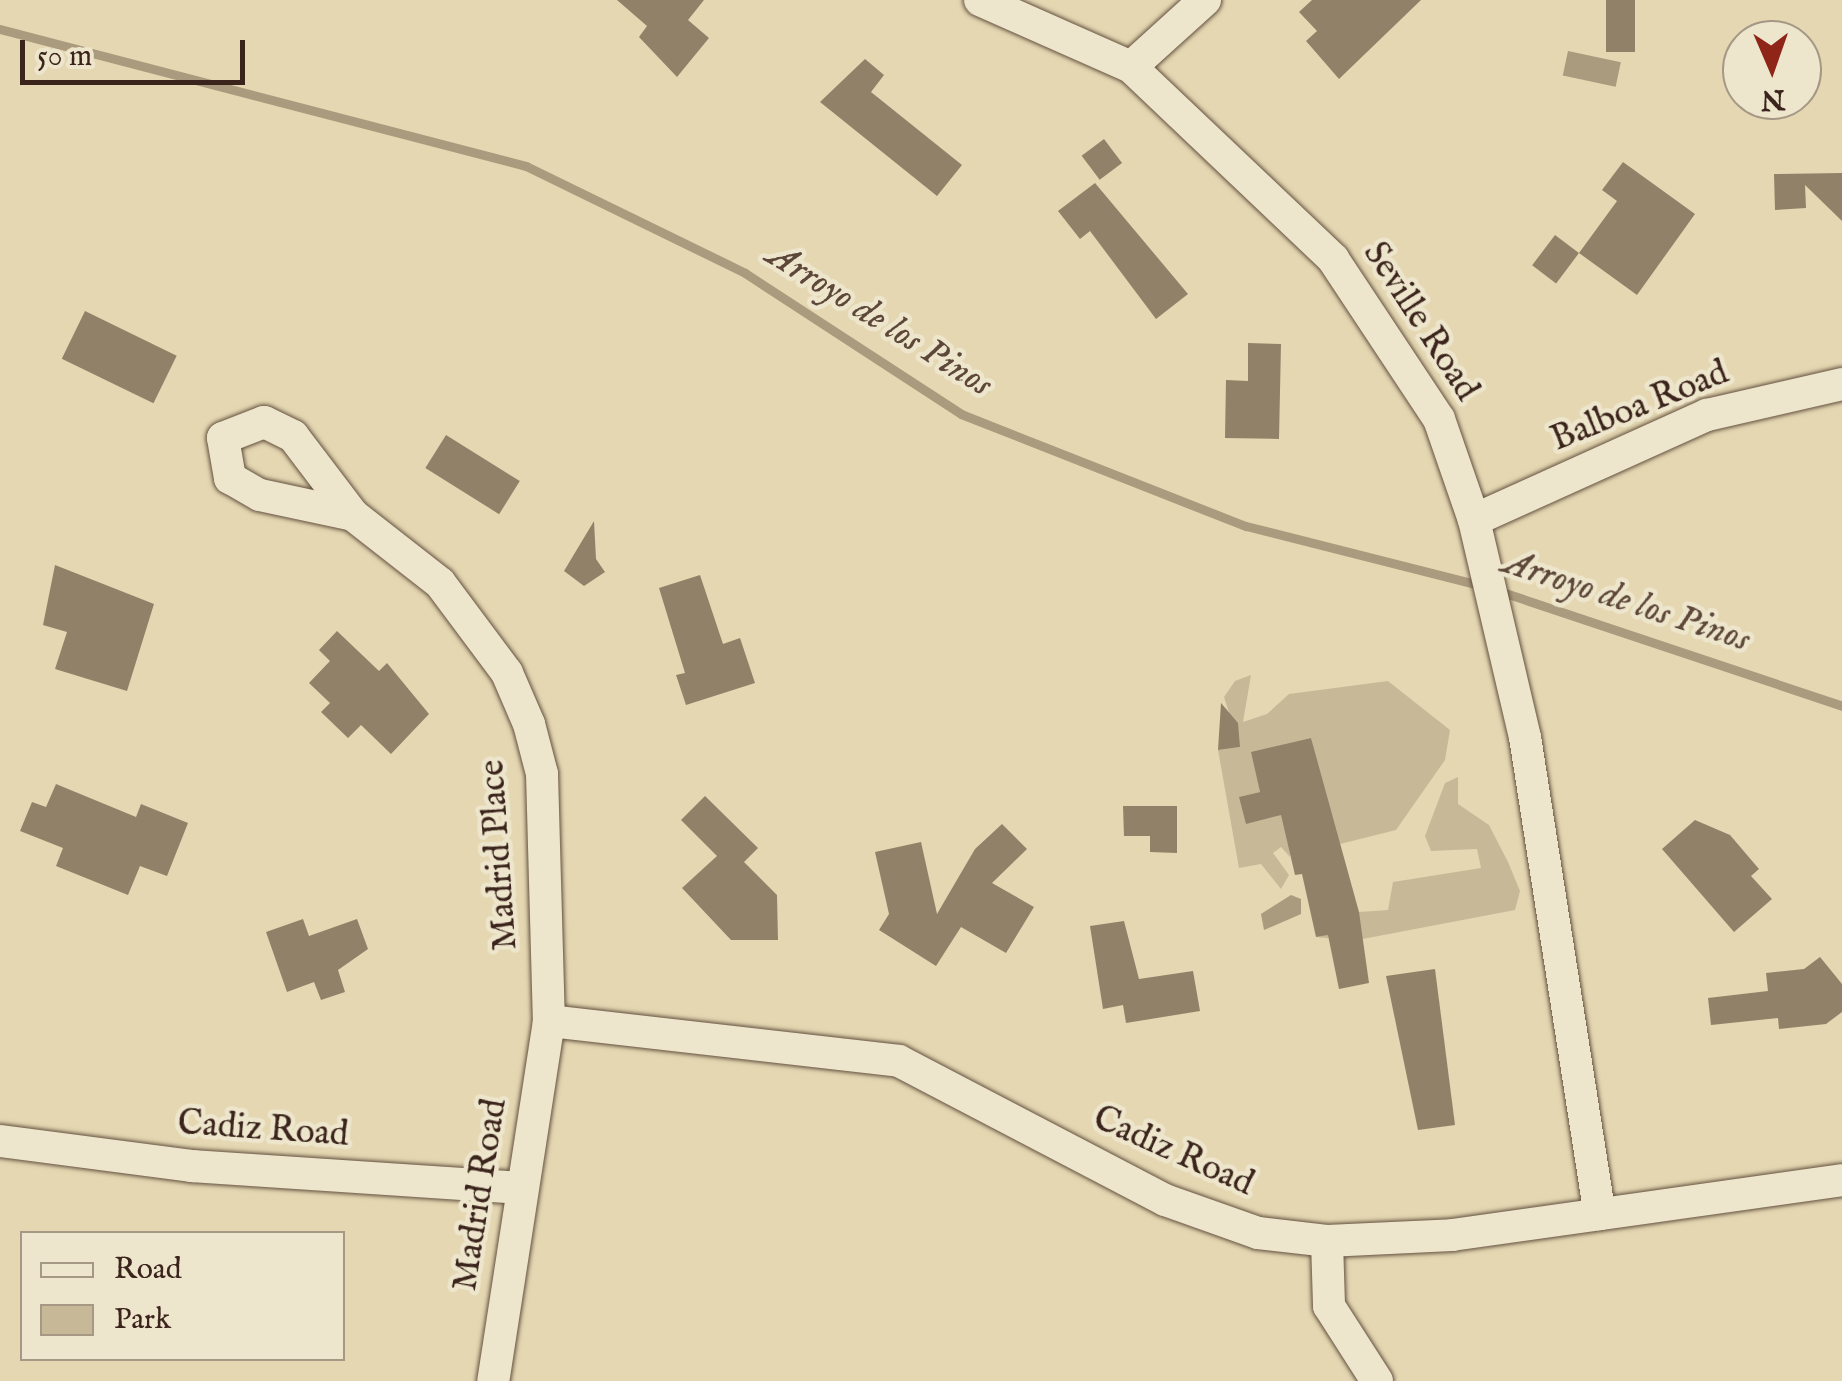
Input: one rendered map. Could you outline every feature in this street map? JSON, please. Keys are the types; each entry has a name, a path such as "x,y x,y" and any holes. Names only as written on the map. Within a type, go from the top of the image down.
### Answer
{"street":[{"name":"Seville Road","path":"980,0 1131,68 1334,258 1438,419 1474,520 1524,736 1600,1214"},
{"path":"1131,68 1205,0"},
{"name":"Balboa Road","path":"1474,520 1707,415 1842,384"},
{"name":"Madrid Place","path":"353,514 440,583 477,626 529,724 542,774 549,1022"},
{"name":"Madrid Road","path":"493,1381 549,1022"},
{"name":"Cadiz Road","path":"549,1022 899,1062 1165,1200 1258,1234 1327,1241 1452,1235 1842,1180"},
{"name":"Cadiz Road","path":"0,1141 192,1166 521,1188"},
{"path":"1327,1241 1329,1306 1377,1381"}],"green space":[{"path":"1251,675 1243,722 1267,714 1289,694 1388,681 1450,730 1445,760 1396,830 1336,845 1311,738 1273,747 1278,769 1257,773 1260,792 1240,797 1288,813 1290,857 1281,847 1273,853 1289,875 1281,889 1261,864 1239,868 1218,750 1240,747 1224,697 1235,681"},
{"path":"1458,777 1458,804 1489,825 1508,862 1520,891 1515,910 1352,941 1316,937 1354,929 1359,912 1388,910 1393,882 1481,868 1477,849 1431,851 1425,836 1445,783"}],"shaded area":[{"path":"1568,51 1621,62 1616,87 1563,75"},
{"path":"1291,895 1301,899 1301,914 1264,930 1261,914"}],"building":[{"path":"617,0 704,0 688,20 709,38 677,77 639,37 647,26"},
{"path":"1312,0 1421,0 1339,79 1306,41 1317,31 1299,12"},
{"path":"1606,0 1635,0 1635,52 1606,52"},
{"path":"865,59 884,75 871,92 962,165 937,196 820,102"},
{"path":"1104,139 1122,163 1100,180 1082,156"},
{"path":"1623,162 1695,214 1637,295 1579,253 1617,201 1602,190"},
{"path":"1842,173 1842,221 1805,185 1806,208 1775,210 1774,174"},
{"path":"1095,183 1188,294 1156,319 1090,231 1080,239 1058,211"},
{"path":"1555,235 1579,253 1556,283 1532,265"},
{"path":"85,311 177,356 153,403 62,359"},
{"path":"1248,343 1281,344 1279,439 1225,438 1226,380 1248,381"},
{"path":"446,435 520,481 499,514 425,468"},
{"path":"594,521 596,559 605,572 584,586 564,571"},
{"path":"55,565 154,604 127,691 55,669 67,632 43,625"},
{"path":"700,575 723,644 740,638 755,683 686,705 676,675 685,673 659,588"},
{"path":"337,631 379,671 387,663 429,714 391,754 361,725 348,738 321,712 330,703 309,683 330,661 319,650"},
{"path":"1221,703 1238,723 1240,747 1218,750"},
{"path":"1311,738 1359,912 1369,983 1339,989 1328,935 1316,937 1302,874 1295,875 1281,815 1246,824 1239,797 1260,792 1251,752"},
{"path":"56,784 136,817 141,804 188,823 167,876 140,866 128,895 56,866 63,848 20,831 32,802 46,807"},
{"path":"705,796 758,848 744,862 777,895 778,940 731,940 682,888 717,856 681,820"},
{"path":"1123,806 1177,806 1177,853 1150,852 1150,836 1124,836"},
{"path":"1695,820 1730,835 1759,869 1751,876 1772,899 1734,932 1662,849"},
{"path":"1002,824 1027,849 992,883 1034,907 1006,953 961,927 936,966 879,930 889,914 875,852 921,842 937,914 975,849"},
{"path":"303,919 309,936 357,919 368,949 338,970 345,992 321,1000 314,982 287,992 266,932"},
{"path":"1124,921 1139,979 1193,971 1200,1011 1126,1023 1123,1005 1103,1009 1090,926"},
{"path":"1820,957 1842,984 1842,1012 1826,1024 1779,1029 1778,1018 1711,1025 1708,998 1768,991 1766,973 1804,969"},
{"path":"1435,969 1455,1125 1418,1130 1386,976"}],"waterway":[{"name":"Arroyo de los Pinos","path":"0,29 526,166 745,273 961,414 1246,526 1479,585"},
{"name":"Arroyo de los Pinos","path":"1499,591 1842,706"}]}
